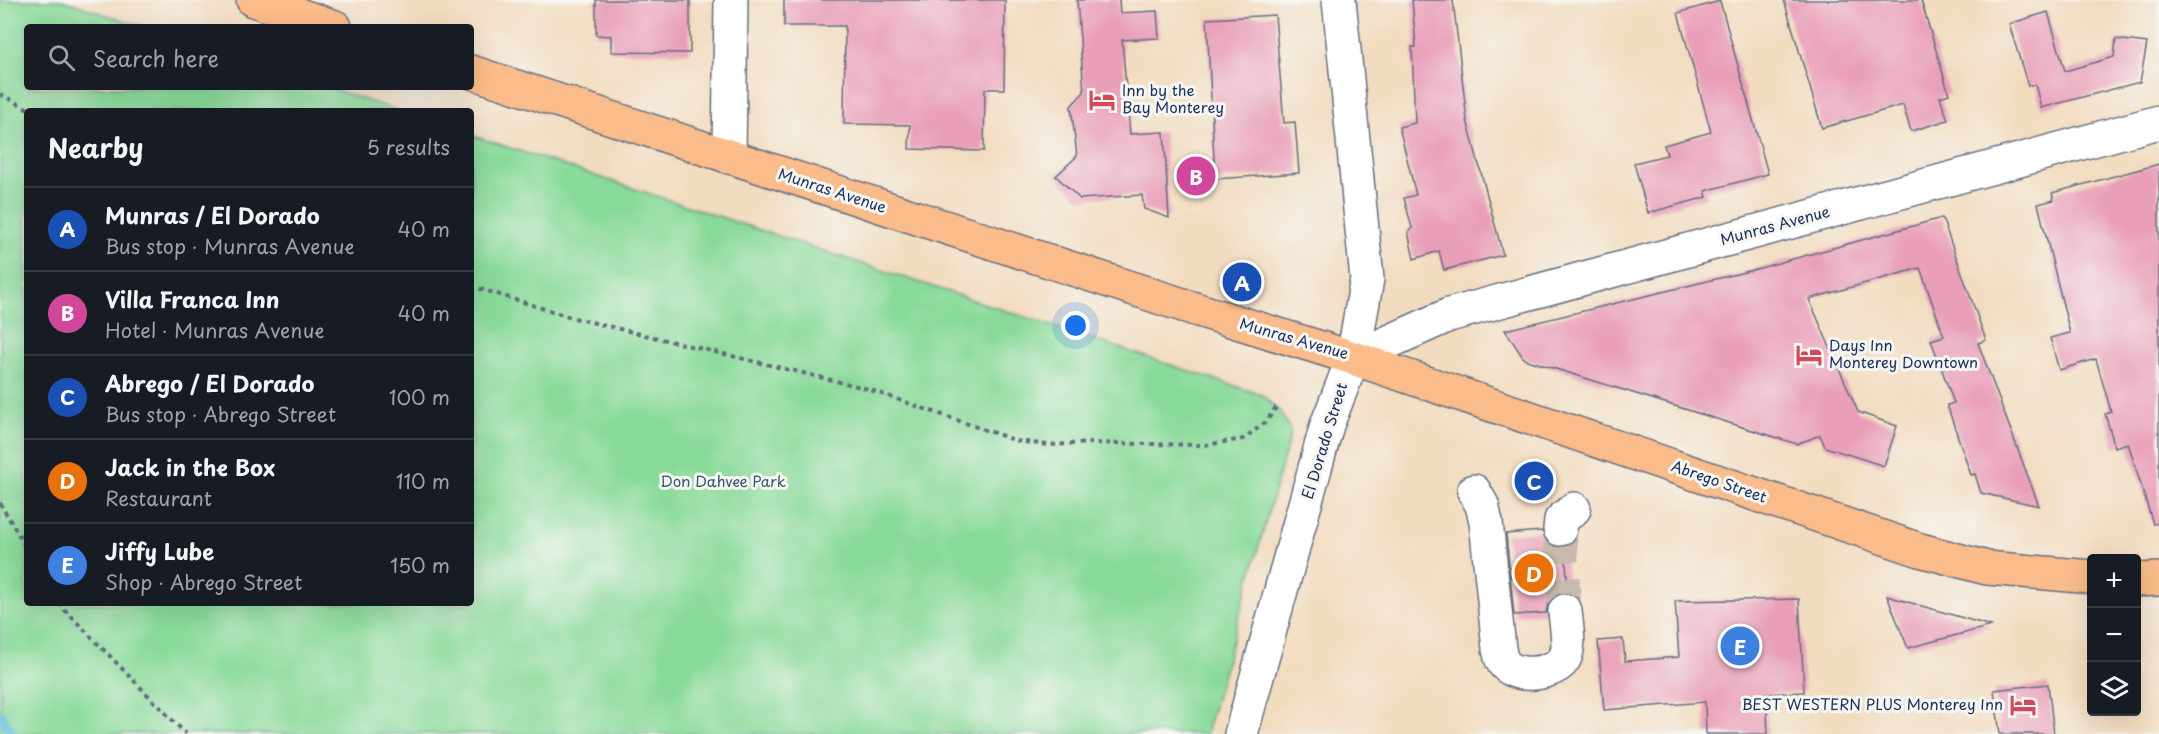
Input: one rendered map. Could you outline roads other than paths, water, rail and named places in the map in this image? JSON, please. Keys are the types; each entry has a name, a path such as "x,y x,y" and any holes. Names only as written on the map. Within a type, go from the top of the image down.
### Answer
{"main road":[{"path":"253,0 326,24"},
{"name":"Munras Avenue","path":"474,73 1353,358"},
{"name":"Abrego Street","path":"1353,358 1914,548 1987,568 2087,578"},
{"path":"2141,580 2159,579"}],"street":[{"path":"729,157 731,0"},
{"name":"El Dorado Street","path":"1241,734 1327,425 1353,358 1367,279 1339,0"},
{"name":"Munras Avenue","path":"1353,358 1449,315 2159,122"},
{"path":"1474,491 1486,522 1499,649 1503,663 1516,672 1530,674 1548,669 1563,661 1567,652 1565,611"}],"waterway":[{"path":"0,715 13,734"}],"tunnel":[{"path":"1560,529 1565,611"}],"place":[{"name":"Inn by the Bay Monterey","path":"1102,100"},
{"name":"Villa Franca Inn","path":"1196,176"},
{"name":"Munras / El Dorado","path":"1242,282"},
{"name":"Days Inn Monterey Downtown","path":"1809,355"},
{"name":"Abrego / El Dorado","path":"1534,481"},
{"name":"Jack in the Box","path":"1534,573"},
{"name":"Jiffy Lube","path":"1740,646"},
{"name":"BEST WESTERN PLUS Monterey Inn","path":"2023,705"}],"park label":[{"name":"Don Dahvee Park","path":"723,482"}]}
